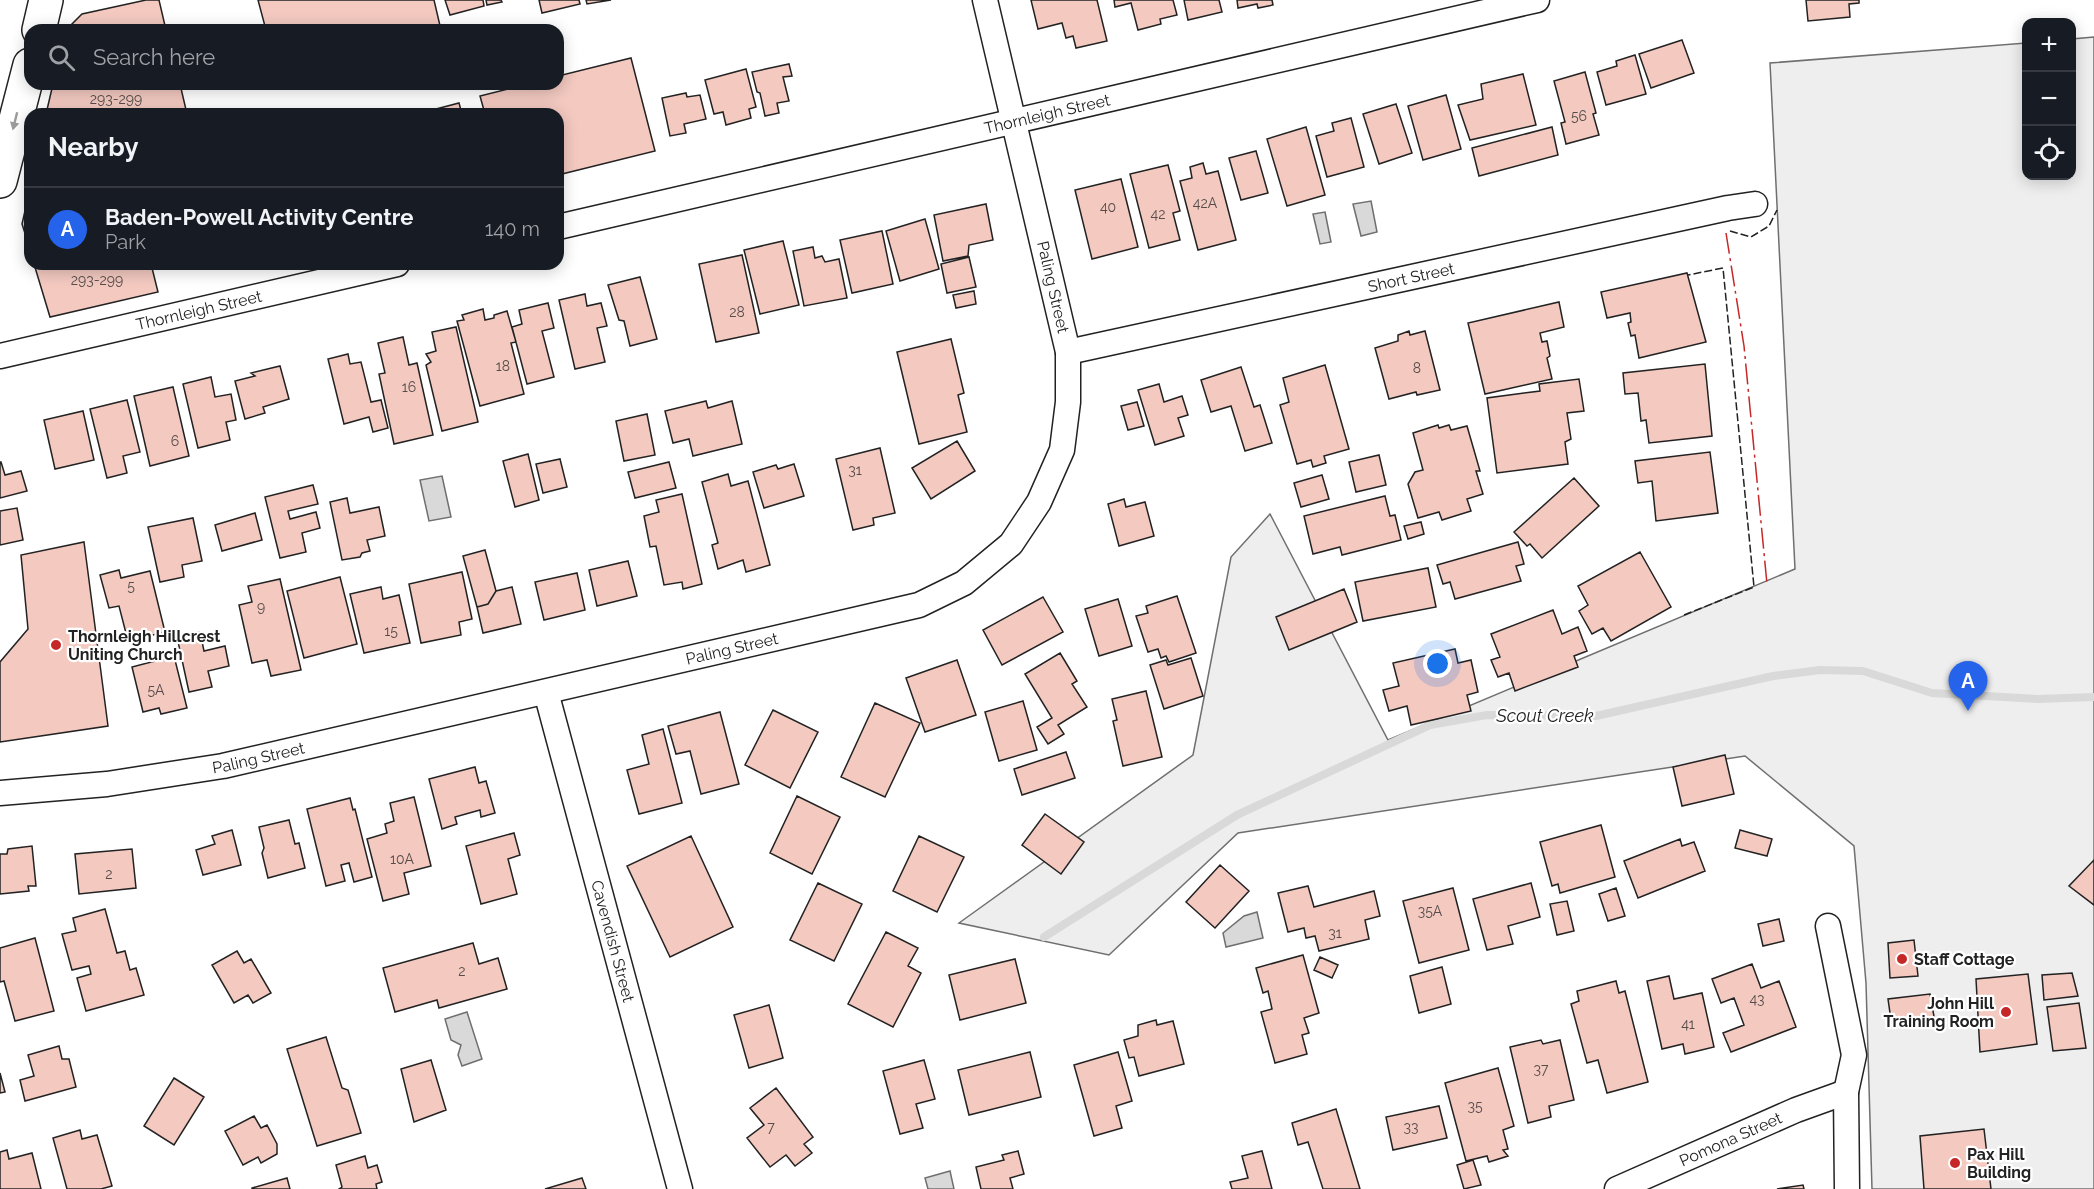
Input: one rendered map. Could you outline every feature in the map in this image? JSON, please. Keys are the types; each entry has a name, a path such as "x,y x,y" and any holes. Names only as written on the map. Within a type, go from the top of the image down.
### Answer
{"highway":[{"path":"40,24 46,0"},
{"path":"0,182 24,88"}],"street":[{"name":"Paling Street","path":"0,793 107,784 223,766 919,605 964,583 1011,544 1039,502 1062,450 1068,402 1068,352 985,0"},
{"name":"Thornleigh Street","path":"564,226 1537,0"},
{"name":"Short Street","path":"1068,352 1755,204"},
{"name":"Thornleigh Street","path":"0,356 371,270"},
{"name":"Cavendish Street","path":"546,692 680,1189"},
{"path":"1828,926 1854,1055 1846,1092 1847,1189"},
{"name":"Pomona Street","path":"1617,1189 1796,1110 1846,1092"}],"shaded area":[{"path":"2094,37 2094,1189 1872,1189 1866,983 1854,846 1745,756 1238,833 1109,955 959,923 1193,755 1231,557 1270,514 1388,740 1795,569 1770,63 2022,43 2022,180 2076,180 2076,39"},
{"path":"1371,201 1377,232 1361,236 1353,204"},
{"path":"1325,212 1331,242 1320,244 1313,214"},
{"path":"442,476 451,517 429,521 420,480"},
{"path":"1257,912 1263,938 1226,947 1223,933 1244,916"},
{"path":"467,1012 482,1059 462,1066 458,1055 461,1045 451,1040 445,1019"},
{"path":"950,1171 954,1189 928,1189 925,1178"}],"building":[{"path":"146,0 159,0 165,24 72,24 82,14"},
{"path":"258,0 434,0 440,24 264,24"},
{"path":"445,0 483,0 484,6 450,15"},
{"path":"486,0 501,0 502,2 487,5"},
{"path":"539,0 579,0 580,4 542,13"},
{"path":"586,0 611,0 587,4"},
{"path":"1031,0 1097,0 1107,41 1076,48 1073,36 1066,38 1062,23 1038,29"},
{"path":"1114,0 1173,0 1177,15 1160,19 1161,24 1138,30 1131,3 1115,7"},
{"path":"1184,0 1219,0 1222,12 1188,20"},
{"path":"1237,0 1272,0 1273,5 1258,8 1257,4 1238,8"},
{"path":"1806,0 1859,0 1859,3 1849,4 1850,17 1808,21"},
{"path":"1682,40 1694,73 1651,88 1639,54"},
{"path":"1635,55 1646,94 1606,105 1597,72 1617,66 1616,61"},
{"path":"631,58 655,151 564,174 564,108 483,108 480,96 504,90 564,90 564,75"},
{"path":"789,64 792,76 783,77 789,101 777,103 779,113 765,116 752,72"},
{"path":"746,69 756,107 749,109 751,118 726,125 723,112 714,114 705,80"},
{"path":"1585,72 1596,113 1593,114 1599,135 1566,144 1561,123 1565,122 1554,81"},
{"path":"1523,74 1536,125 1470,140 1458,105 1483,99 1481,84"},
{"path":"52,90 181,90 186,108 47,108"},
{"path":"686,93 687,97 700,95 706,119 684,124 686,133 670,136 662,98"},
{"path":"1446,95 1461,149 1423,160 1408,106"},
{"path":"459,103 460,108 440,108"},
{"path":"1396,104 1412,153 1379,164 1363,114"},
{"path":"1351,118 1364,167 1327,177 1316,136 1334,131 1332,123"},
{"path":"1306,127 1325,195 1287,206 1267,139"},
{"path":"1552,127 1558,155 1479,176 1472,148"},
{"path":"1256,151 1268,193 1241,200 1229,158"},
{"path":"1203,163 1206,174 1218,171 1236,240 1198,250 1180,181 1192,178 1190,167"},
{"path":"1168,165 1180,211 1173,213 1180,240 1149,248 1130,174"},
{"path":"1121,179 1138,247 1092,259 1075,190"},
{"path":"986,204 993,240 969,245 968,256 943,261 934,215"},
{"path":"925,219 939,269 900,281 886,231"},
{"path":"882,231 893,284 852,293 840,240"},
{"path":"783,241 799,305 760,314 744,250"},
{"path":"813,247 815,258 822,256 825,262 839,259 847,298 804,306 793,251"},
{"path":"742,255 759,333 716,342 699,264"},
{"path":"969,257 976,287 947,293 941,264"},
{"path":"36,270 152,270 158,292 50,317"},
{"path":"1687,273 1706,342 1639,358 1635,335 1631,336 1628,323 1631,322 1630,313 1607,318 1601,292"},
{"path":"640,277 657,339 630,346 624,321 619,320 608,285"},
{"path":"974,291 976,304 956,308 953,295"},
{"path":"585,294 587,306 601,303 607,326 597,328 605,362 575,369 559,300"},
{"path":"1559,302 1564,327 1540,333 1542,342 1547,341 1550,356 1547,358 1552,379 1485,394 1468,323"},
{"path":"548,303 554,328 542,331 554,377 527,384 512,327 522,324 519,310"},
{"path":"483,309 485,320 507,311 516,342 511,343 524,394 480,406 457,321 464,320 462,315"},
{"path":"456,327 478,422 442,431 426,365 431,362 426,354 436,351 432,332"},
{"path":"1409,331 1410,335 1425,331 1440,390 1417,395 1416,392 1389,399 1375,348 1398,341 1398,335"},
{"path":"403,337 409,365 417,363 433,435 394,444 379,374 385,373 378,343"},
{"path":"951,339 964,393 958,395 967,432 919,444 897,352"},
{"path":"348,354 350,364 361,362 371,402 381,400 388,428 373,432 369,417 344,424 328,359"},
{"path":"1705,364 1712,436 1649,443 1646,420 1641,421 1638,393 1625,394 1623,373"},
{"path":"1325,365 1349,449 1324,456 1326,463 1313,467 1311,460 1297,464 1280,405 1289,402 1283,378"},
{"path":"280,366 289,399 263,407 265,413 245,419 235,381 255,376 251,373"},
{"path":"1241,367 1254,407 1260,405 1272,443 1245,451 1231,406 1211,412 1201,380"},
{"path":"211,377 215,397 231,394 236,420 226,422 230,440 198,448 183,384"},
{"path":"1579,379 1584,411 1567,413 1571,439 1565,442 1568,464 1497,473 1487,398 1540,391 1539,384"},
{"path":"1159,384 1164,402 1182,396 1188,415 1178,418 1184,436 1155,445 1138,390"},
{"path":"173,387 189,456 150,466 134,396"},
{"path":"127,400 140,452 123,456 127,473 107,478 90,409"},
{"path":"706,401 708,408 732,401 742,444 693,456 689,439 673,443 665,411"},
{"path":"1137,402 1144,426 1128,430 1121,406"},
{"path":"83,411 94,460 55,469 44,420"},
{"path":"647,414 655,455 624,461 616,421"},
{"path":"1438,425 1439,428 1449,425 1451,430 1467,426 1480,471 1476,471 1483,494 1467,499 1471,511 1442,520 1439,512 1418,518 1408,484 1415,472 1423,470 1413,433"},
{"path":"957,441 975,471 931,499 912,468"},
{"path":"880,448 895,513 873,518 874,525 853,530 836,459"},
{"path":"1710,452 1718,513 1656,521 1652,481 1638,483 1635,461"},
{"path":"528,454 539,500 515,507 503,461"},
{"path":"1379,455 1386,485 1356,492 1349,462"},
{"path":"560,459 567,487 543,493 536,464"},
{"path":"0,462 5,475 21,471 27,491 0,498"},
{"path":"669,462 676,488 635,498 628,472"},
{"path":"794,464 804,496 764,508 753,472 776,465 778,469"},
{"path":"728,474 731,486 748,481 770,565 746,572 743,560 718,569 712,545 718,543 702,482"},
{"path":"1322,475 1329,499 1301,507 1294,483"},
{"path":"1574,478 1599,506 1542,558 1530,544 1527,546 1514,532"},
{"path":"313,485 318,504 288,511 290,519 316,512 320,528 302,533 306,552 280,558 265,497"},
{"path":"682,494 702,584 683,589 682,582 664,585 656,546 650,547 644,516 659,512 656,500"},
{"path":"1385,496 1390,516 1395,515 1401,540 1342,555 1340,547 1313,554 1304,516"},
{"path":"347,498 350,513 379,507 385,536 367,540 370,551 362,553 360,557 342,560 330,502"},
{"path":"1124,499 1126,507 1145,502 1154,536 1119,546 1108,504"},
{"path":"17,508 23,540 0,545 0,511"},
{"path":"255,513 262,540 222,551 215,525"},
{"path":"193,518 202,561 182,565 184,577 160,582 148,527"},
{"path":"1421,522 1424,534 1408,539 1404,526"},
{"name":"Thornleigh Hillcrest Uniting Church","path":"84,542 108,726 0,742 0,662 28,629 21,555"},
{"path":"1518,542 1524,564 1516,566 1521,581 1455,599 1450,582 1443,584 1437,565"},
{"path":"485,550 496,591 488,604 477,607 463,556"},
{"path":"1640,552 1671,607 1611,641 1603,628 1592,634 1579,611 1588,605 1578,586"},
{"path":"628,561 637,596 597,606 589,570"},
{"path":"1428,568 1436,607 1363,621 1355,582"},
{"path":"119,570 121,578 150,571 165,632 128,641 119,606 109,608 100,575"},
{"path":"462,572 472,619 459,622 461,635 421,643 409,584"},
{"path":"577,573 585,610 544,620 535,582"},
{"path":"340,577 357,644 304,658 287,591"},
{"path":"280,579 301,670 271,676 267,660 252,663 239,605 252,602 248,586"},
{"path":"381,587 383,599 399,595 410,643 364,653 350,594"},
{"path":"512,587 521,624 483,633 477,607 488,604 496,591"},
{"path":"1344,589 1357,622 1289,650 1276,617"},
{"path":"1177,596 1196,653 1169,662 1166,656 1161,658 1158,649 1148,652 1136,616 1148,613 1146,606"},
{"path":"1043,597 1063,632 1002,665 983,630"},
{"path":"1118,599 1132,646 1099,656 1085,609"},
{"path":"1553,610 1562,634 1578,627 1587,651 1574,656 1578,667 1515,691 1509,673 1498,677 1491,660 1500,657 1491,634"},
{"path":"200,632 204,651 225,646 229,666 208,671 212,687 189,692 177,637"},
{"path":"1455,649 1458,663 1471,660 1478,692 1467,695 1471,711 1411,725 1407,706 1389,711 1383,690 1399,686 1393,663"},
{"path":"1060,653 1077,681 1072,684 1087,707 1058,725 1064,734 1048,744 1037,727 1052,718 1025,674"},
{"path":"174,656 187,708 161,714 159,708 143,712 132,667"},
{"path":"1191,658 1203,696 1164,709 1150,665 1166,660 1168,665"},
{"path":"957,660 976,715 925,732 906,678"},
{"path":"1146,691 1162,757 1123,766 1113,721 1117,720 1112,699"},
{"path":"1023,701 1037,750 999,761 985,712"},
{"path":"875,703 920,723 885,797 841,777"},
{"path":"773,710 818,732 790,788 745,765"},
{"path":"720,712 739,784 701,794 690,751 676,754 668,726"},
{"path":"663,729 682,803 639,814 627,770 649,764 642,735"},
{"path":"1066,752 1075,778 1022,795 1014,769"},
{"path":"1725,755 1734,794 1682,806 1673,767"},
{"path":"475,767 479,783 486,781 495,813 481,817 480,810 455,817 457,824 442,829 429,779"},
{"path":"797,796 840,817 812,874 770,853"},
{"path":"414,797 431,866 404,873 409,894 383,901 367,839 387,833 385,824 394,821 390,803"},
{"path":"350,798 353,810 355,809 372,877 354,882 349,863 341,865 345,881 326,886 307,809"},
{"path":"1045,814 1084,842 1061,874 1022,845"},
{"path":"289,820 295,844 299,843 305,868 268,878 259,827"},
{"path":"1601,825 1615,877 1560,893 1558,884 1552,886 1540,842"},
{"path":"232,830 241,865 203,875 196,850 215,844 212,836"},
{"path":"1740,830 1772,839 1767,856 1735,848"},
{"path":"514,833 520,855 508,859 517,894 481,904 466,846"},
{"path":"691,836 733,927 670,957 627,866"},
{"path":"919,836 964,857 937,912 893,891"},
{"path":"1680,839 1682,846 1694,842 1705,871 1638,898 1624,861"},
{"path":"32,846 36,886 28,886 29,891 0,894 0,854 7,854 8,849"},
{"path":"132,849 136,888 79,894 75,854"},
{"path":"2094,860 2094,905 2069,886"},
{"path":"1220,865 1249,891 1215,928 1186,902"},
{"path":"818,883 862,904 834,961 790,940"},
{"path":"1531,883 1540,917 1508,926 1513,944 1487,950 1473,899"},
{"path":"1308,886 1314,907 1374,891 1380,916 1365,920 1369,939 1319,951 1315,936 1306,938 1304,928 1288,932 1278,893"},
{"path":"1453,888 1469,950 1419,963 1403,901"},
{"path":"1616,888 1625,916 1608,921 1599,894"},
{"path":"1567,901 1574,931 1557,935 1550,904"},
{"path":"105,909 117,953 125,951 130,970 136,968 144,995 86,1011 77,978 91,974 89,966 72,970 62,934 76,931 73,918"},
{"path":"1779,919 1784,941 1763,946 1758,924"},
{"path":"886,932 918,948 908,966 921,973 893,1027 848,1004"},
{"path":"35,938 54,1011 15,1021 4,981 0,982 0,948"},
{"name":"Staff Cottage","path":"1914,940 1918,976 1890,978 1888,943"},
{"path":"473,943 479,964 498,958 507,989 439,1008 437,1000 395,1012 383,968"},
{"path":"237,951 244,963 251,959 271,993 253,1003 248,995 234,1003 212,965"},
{"path":"1303,955 1319,1013 1304,1018 1309,1033 1302,1035 1307,1054 1275,1063 1261,1012 1272,1009 1268,991 1263,993 1256,968"},
{"path":"1320,957 1338,965 1332,978 1314,970"},
{"path":"1015,959 1026,1003 960,1020 949,975"},
{"path":"1752,964 1761,988 1779,981 1796,1027 1731,1052 1723,1033 1744,1025 1734,998 1721,1003 1712,979"},
{"path":"1442,967 1451,1004 1419,1013 1410,976"},
{"path":"2072,973 2078,996 2044,1000 2042,975"},
{"name":"John Hill Training Room","path":"2028,974 2037,1044 1980,1052 1976,979"},
{"path":"1669,976 1674,999 1702,993 1714,1047 1685,1054 1683,1044 1662,1049 1647,981"},
{"path":"1616,981 1619,993 1625,991 1648,1082 1607,1093 1598,1060 1587,1063 1571,1004 1579,1001 1577,991"},
{"path":"1930,994 1935,1022 1892,1027 1888,999"},
{"path":"2079,1003 2086,1048 2053,1051 2047,1007"},
{"path":"769,1005 783,1058 749,1068 734,1015"},
{"path":"1156,1020 1157,1025 1173,1021 1184,1064 1139,1076 1134,1057 1129,1058 1124,1040 1138,1036 1138,1025"},
{"path":"326,1037 342,1088 348,1090 361,1133 317,1146 287,1049"},
{"path":"1541,1040 1543,1044 1560,1040 1574,1100 1549,1106 1551,1117 1528,1123 1510,1047"},
{"path":"59,1046 62,1059 69,1059 76,1087 25,1101 20,1080 34,1076 28,1055"},
{"path":"1030,1052 1041,1097 969,1115 958,1070"},
{"path":"1118,1052 1132,1101 1116,1106 1122,1128 1094,1136 1074,1065"},
{"path":"431,1060 446,1110 414,1122 401,1069"},
{"path":"924,1060 935,1099 916,1104 923,1128 900,1134 883,1071"},
{"path":"1498,1068 1514,1126 1503,1130 1508,1149 1503,1150 1508,1156 1489,1162 1487,1156 1466,1161 1445,1083"},
{"path":"0,1073 5,1092 0,1093"},
{"path":"174,1078 204,1097 174,1145 144,1126"},
{"path":"776,1088 813,1137 804,1144 812,1153 795,1166 786,1155 770,1167 747,1138 764,1125 750,1108"},
{"path":"1439,1106 1447,1138 1393,1150 1386,1117"},
{"path":"1336,1109 1360,1189 1323,1189 1308,1142 1298,1145 1292,1123"},
{"path":"254,1116 261,1128 267,1125 277,1144 277,1154 261,1163 258,1157 243,1165 225,1131"},
{"name":"Pax Hill Building","path":"1984,1129 1991,1189 1924,1189 1920,1136"},
{"path":"80,1130 82,1139 97,1135 112,1186 101,1189 67,1189 53,1138"},
{"path":"7,1150 9,1159 32,1153 41,1189 0,1189 0,1152"},
{"path":"1018,1151 1024,1174 1010,1178 1013,1189 981,1189 976,1167 1004,1160 1002,1155"},
{"path":"1262,1151 1272,1189 1232,1189 1230,1182 1248,1178 1242,1156"},
{"path":"365,1156 368,1168 377,1165 382,1182 376,1184 377,1189 339,1189 342,1187 336,1165"},
{"path":"1473,1160 1481,1185 1464,1189 1457,1165"},
{"path":"287,1178 290,1189 252,1189 252,1188"},
{"path":"582,1178 586,1189 545,1189"},
{"path":"1803,1185 1804,1189 1777,1189"}],"waterway":[{"name":"Scout Creek","path":"1044,937 1237,815 1430,725 1487,715 1596,716 1773,676 1820,670 1863,671 1932,693 2038,699 2094,697"}],"fence":[{"path":"1730,231 1751,237 1769,226 1777,210"},
{"path":"1684,615 1754,587 1723,268 1688,275"}],"power":[{"path":"1726,233 1744,346 1767,584"}],"place":[{"name":"Thornleigh Hillcrest Uniting Church","path":"56,645"},
{"name":"Baden-Powell Activity Centre","path":"1968,711"},
{"name":"Staff Cottage","path":"1902,959"},
{"name":"John Hill Training Room","path":"2006,1012"},
{"name":"Pax Hill Building","path":"1955,1163"}]}
